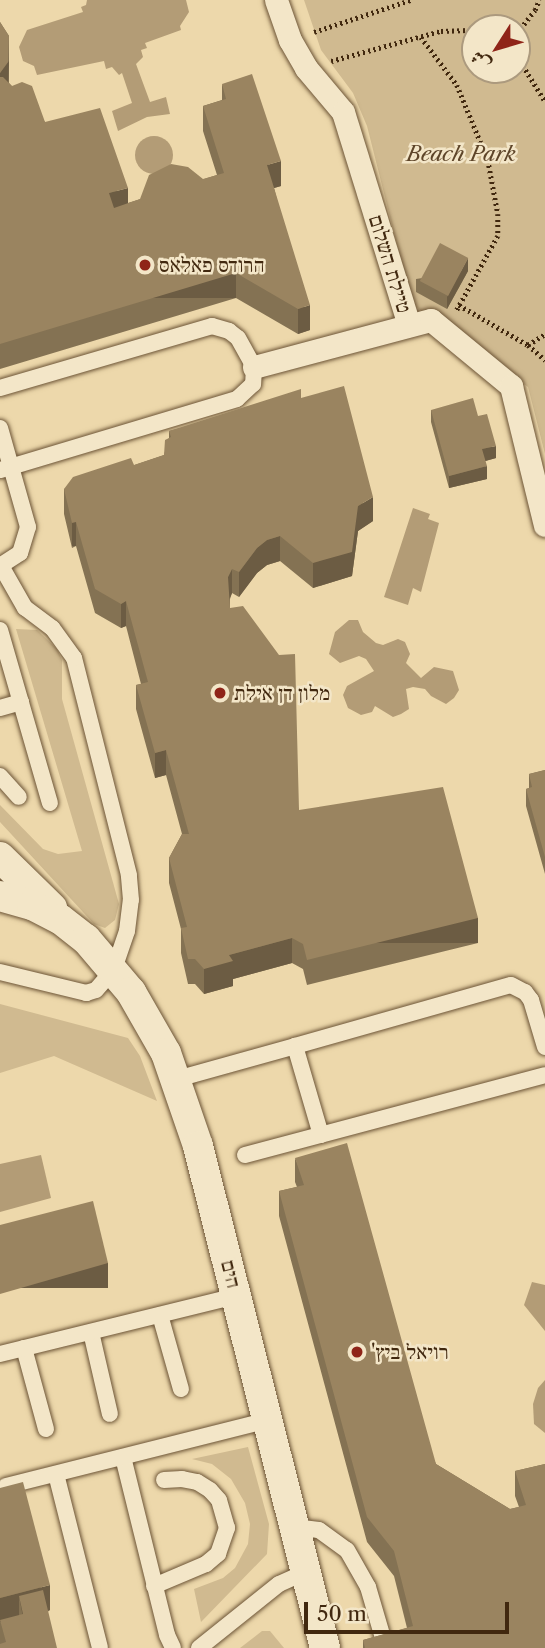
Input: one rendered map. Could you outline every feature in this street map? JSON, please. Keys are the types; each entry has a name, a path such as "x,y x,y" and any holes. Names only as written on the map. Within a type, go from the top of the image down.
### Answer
{"street":[{"name":"טיילת השלום","path":"276,0 290,40 306,68 343,112 409,325 431,320 511,386 545,525"},
{"path":"254,368 409,325"},
{"name":"הים","path":"0,857 114,970 150,1022 177,1079 191,1116 325,1648"},
{"name":"הים","path":"0,897 32,905 75,930"}],"lane":[{"path":"0,387 212,326 229,331 238,338 254,368 253,384 237,398 6,468"},
{"path":"0,428 6,468 25,510 27,535 20,552 0,566 25,608 63,639 76,665 129,875 129,921 114,970 96,990 86,993 0,972"},
{"path":"0,630 50,803"},
{"path":"0,708 21,702"},
{"path":"0,776 19,797"},
{"path":"177,1079 511,985 525,992 531,1000 545,1047"},
{"path":"295,1046 321,1135"},
{"path":"245,1155 545,1075"},
{"path":"0,1354 236,1296"},
{"path":"160,1315 181,1390"},
{"path":"91,1332 110,1415"},
{"path":"24,1348 46,1429"},
{"path":"6,1486 268,1420"},
{"path":"123,1457 154,1586 173,1648"},
{"path":"56,1474 100,1648"},
{"path":"154,1586 206,1564 218,1554 227,1528 219,1500 210,1490 198,1482 164,1480"},
{"path":"294,1527 318,1530 346,1550 368,1587 386,1648"},
{"path":"199,1648 279,1584 306,1572"}],"path":[{"path":"290,40 411,0"},
{"path":"531,16 539,0"},
{"path":"306,68 441,31 461,30"},
{"path":"421,37 457,86 488,160 498,214 498,236 446,332"},
{"path":"531,78 545,101"},
{"path":"459,305 528,345 545,360"},
{"path":"528,345 545,334"}],"green space":[{"name":"Beach Park","path":"304,0 545,0 545,454 528,387 412,304 367,126 353,93 321,50"},
{"path":"16,629 37,630 57,649 62,660 62,699 119,904 115,920 105,928 94,924 0,822 0,805 43,849 58,854 82,851"},
{"path":"0,1004 128,1038 140,1056 157,1101 54,1056 0,1073"},
{"path":"248,1447 269,1524 267,1554 201,1622 194,1589 223,1578 235,1568 248,1544 250,1524 245,1503 231,1479 212,1464 192,1459"},
{"path":"262,1631 270,1631 284,1648 240,1648"}],"shaded area":[{"path":"87,0 186,0 189,12 180,26 181,30 145,43 147,48 141,50 143,57 136,64 150,102 166,97 170,114 147,117 118,131 112,111 132,103 122,73 119,75 112,67 106,69 104,61 37,75 34,66 23,61 19,47 27,30 83,12 81,7 86,5"},
{"path":"154,136 168,141 173,155 168,169 154,174 140,169 135,155 140,141"},
{"path":"413,508 430,514 428,519 439,523 421,592 413,588 408,605 384,597"},
{"path":"349,620 358,620 363,632 376,643 383,645 398,639 405,642 410,654 406,663 421,678 434,667 453,671 459,690 454,698 446,704 431,696 425,689 413,687 406,689 409,709 393,717 375,706 372,712 361,715 348,708 343,695 347,686 374,671 366,659 359,656 340,663 329,654 335,632"},
{"path":"41,1155 51,1198 0,1212 0,1164"},
{"path":"532,1282 545,1285 545,1331 524,1305"},
{"path":"545,1380 545,1433 534,1424 533,1404 538,1388"}],"building":[{"path":"0,22 9,36 8,62 0,73"},
{"name":"הרודס פאלאס","path":"252,74 281,161 267,165 310,305 298,309 236,273 0,344 0,77 12,86 22,82 32,86 45,122 100,108 128,188 109,193 114,208 140,199 149,175 171,164 188,167 203,179 224,173 203,106 226,99 222,84"},
{"path":"440,243 468,258 448,296 420,281"},
{"name":"מלון דן אילת","path":"344,386 373,497 358,506 352,552 313,563 280,536 267,540 257,548 239,572 232,569 228,577 230,608 243,606 279,655 295,654 299,810 443,787 478,918 307,960 303,944 292,938 229,955 233,961 204,969 195,959 188,959 181,928 187,927 169,858 182,834 189,834 166,750 155,753 136,685 148,682 126,601 121,604 95,589 76,522 72,523 64,489 73,477 131,458 134,465 164,455 165,440 171,437 169,431 301,389 301,398"},
{"path":"473,398 478,416 487,414 496,446 482,449 487,466 449,476 431,410"},
{"path":"545,770 545,857 526,789 532,787 529,774"},
{"name":"'רויאל ביץ","path":"347,1143 436,1464 510,1509 526,1505 515,1471 545,1464 545,1648 365,1648 363,1640 413,1626 394,1551 367,1517 279,1191 304,1185 295,1158"},
{"path":"93,1201 108,1263 0,1294 0,1225"},
{"path":"23,1482 50,1585 0,1598 0,1488"},
{"path":"43,1590 57,1648 0,1648 0,1644 6,1642 0,1620 23,1614 19,1596"}],"place":[{"name":"הרודס פאלאס","path":"145,265"},
{"name":"מלון דן אילת","path":"220,693"},
{"name":"'רויאל ביץ","path":"357,1352"}]}
